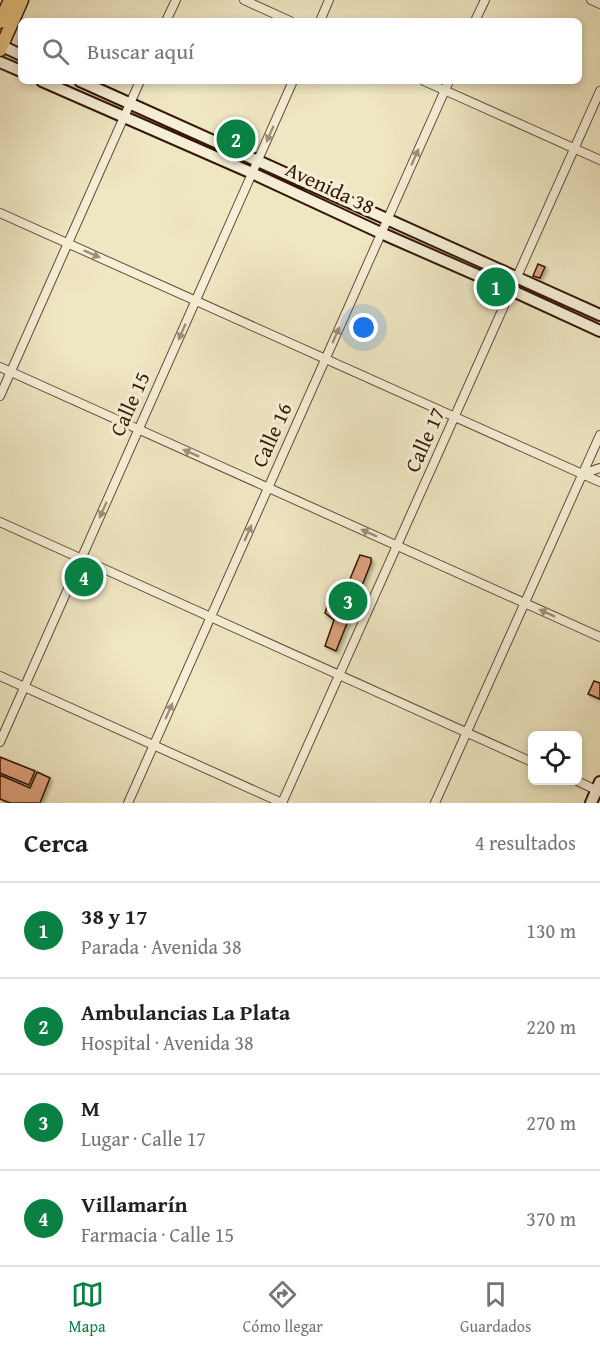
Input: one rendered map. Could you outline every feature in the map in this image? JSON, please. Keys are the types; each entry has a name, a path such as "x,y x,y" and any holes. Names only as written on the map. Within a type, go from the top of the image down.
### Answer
{"main road":[{"path":"0,22 10,0"},
{"path":"18,54 1,47 22,0"},
{"path":"0,62 18,70"},
{"name":"Avenida 38","path":"49,84 600,331"},
{"name":"Avenida 38","path":"87,84 600,315"},
{"path":"591,803 599,788"}],"street":[{"path":"167,18 176,0"},
{"path":"244,0 283,18"},
{"path":"321,18 329,0"},
{"path":"476,18 485,0"},
{"path":"591,0 600,4"},
{"path":"0,396 139,84"},
{"name":"Calle 15","path":"0,742 292,84"},
{"path":"431,84 600,160"},
{"name":"Calle 16","path":"128,803 448,84"},
{"name":"Calle 17","path":"282,803 600,91"},
{"path":"0,213 600,482"},
{"path":"0,367 600,637"},
{"path":"435,803 600,435"},
{"path":"582,474 600,468"},
{"path":"0,522 528,760"},
{"path":"0,676 282,803"},
{"path":"582,782 599,788"}],"building":[{"path":"538,264 545,267 540,278 533,276"},
{"path":"360,555 371,558 371,563 336,651 325,646 334,620 325,613 330,598 340,603"},
{"path":"594,681 600,683 600,699 588,694"},
{"path":"0,757 35,771 29,785 0,773"},
{"path":"37,772 50,778 40,803 10,803 0,799 0,775 30,788"}],"place":[{"name":"Ambulancias La Plata","path":"236,139"},
{"name":"38 y 17","path":"496,287"},
{"name":"Villamarín","path":"84,577"},
{"name":"M","path":"348,601"}]}
